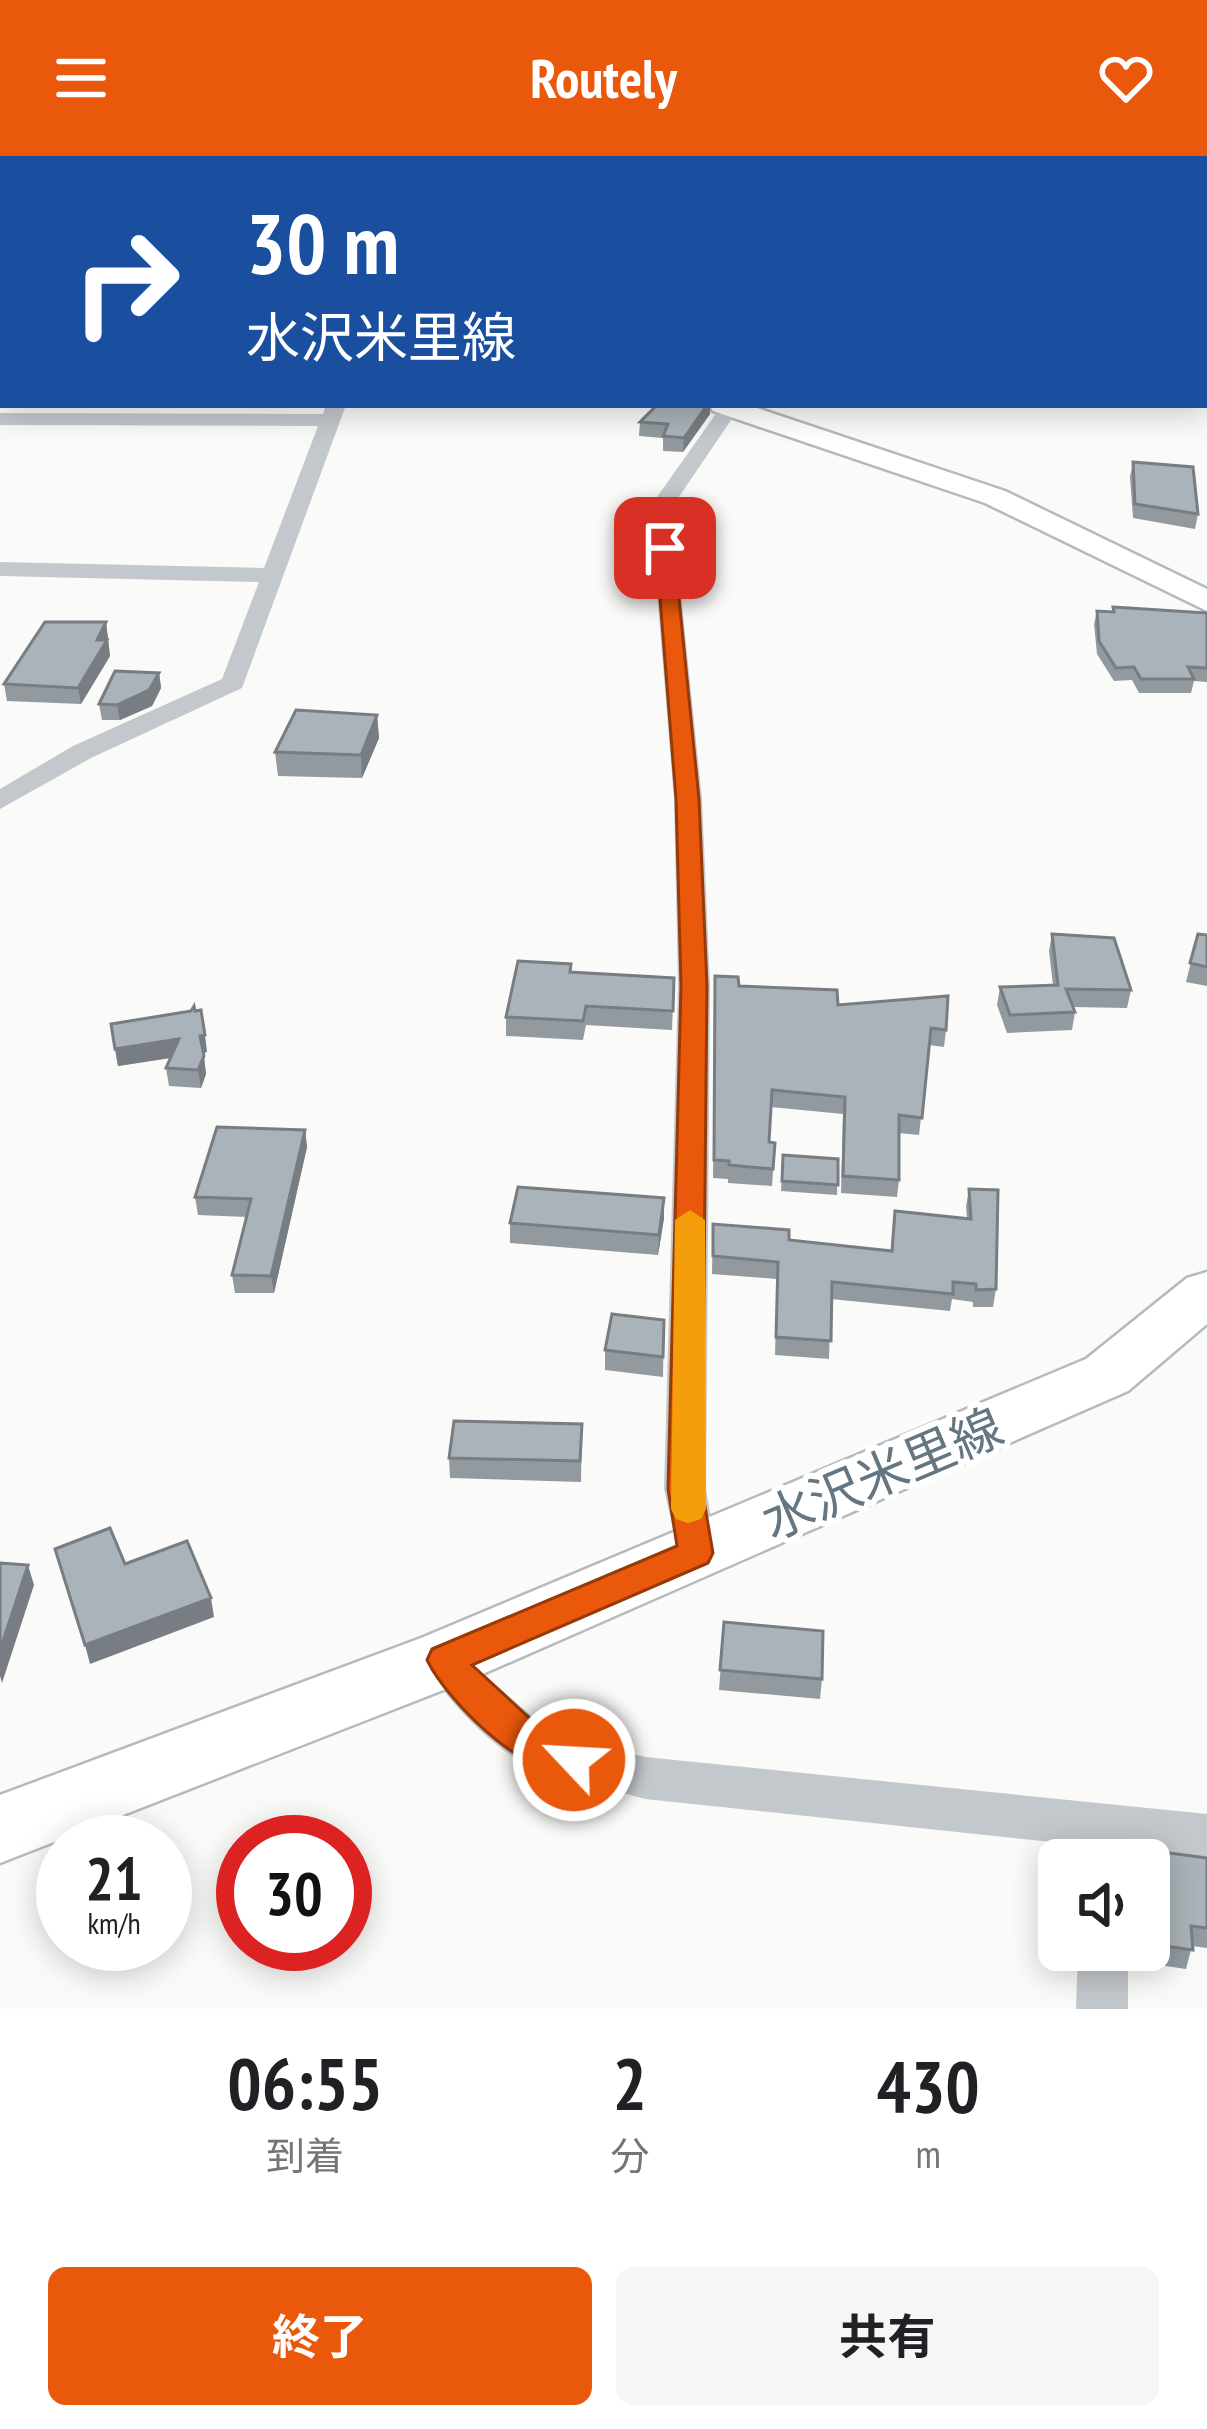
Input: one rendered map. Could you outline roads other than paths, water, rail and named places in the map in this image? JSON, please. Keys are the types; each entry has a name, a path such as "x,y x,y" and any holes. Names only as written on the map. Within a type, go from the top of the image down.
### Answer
{"main road":[{"name":"水沢米里線","path":"0,1829 445,1660 1107,1376 1207,1292"}],"street":[{"path":"696,1553 685,1489 693,939 688,799 661,507 725,408"},
{"path":"732,408 995,497 1207,601"},
{"path":"0,418 333,413 233,682 82,752 0,801"},
{"path":"0,569 275,575"},
{"path":"445,1660 472,1692 538,1750 645,1778 1089,1839"},
{"path":"1145,1839 1207,1836"},
{"path":"1102,1971 1102,2009"}]}
